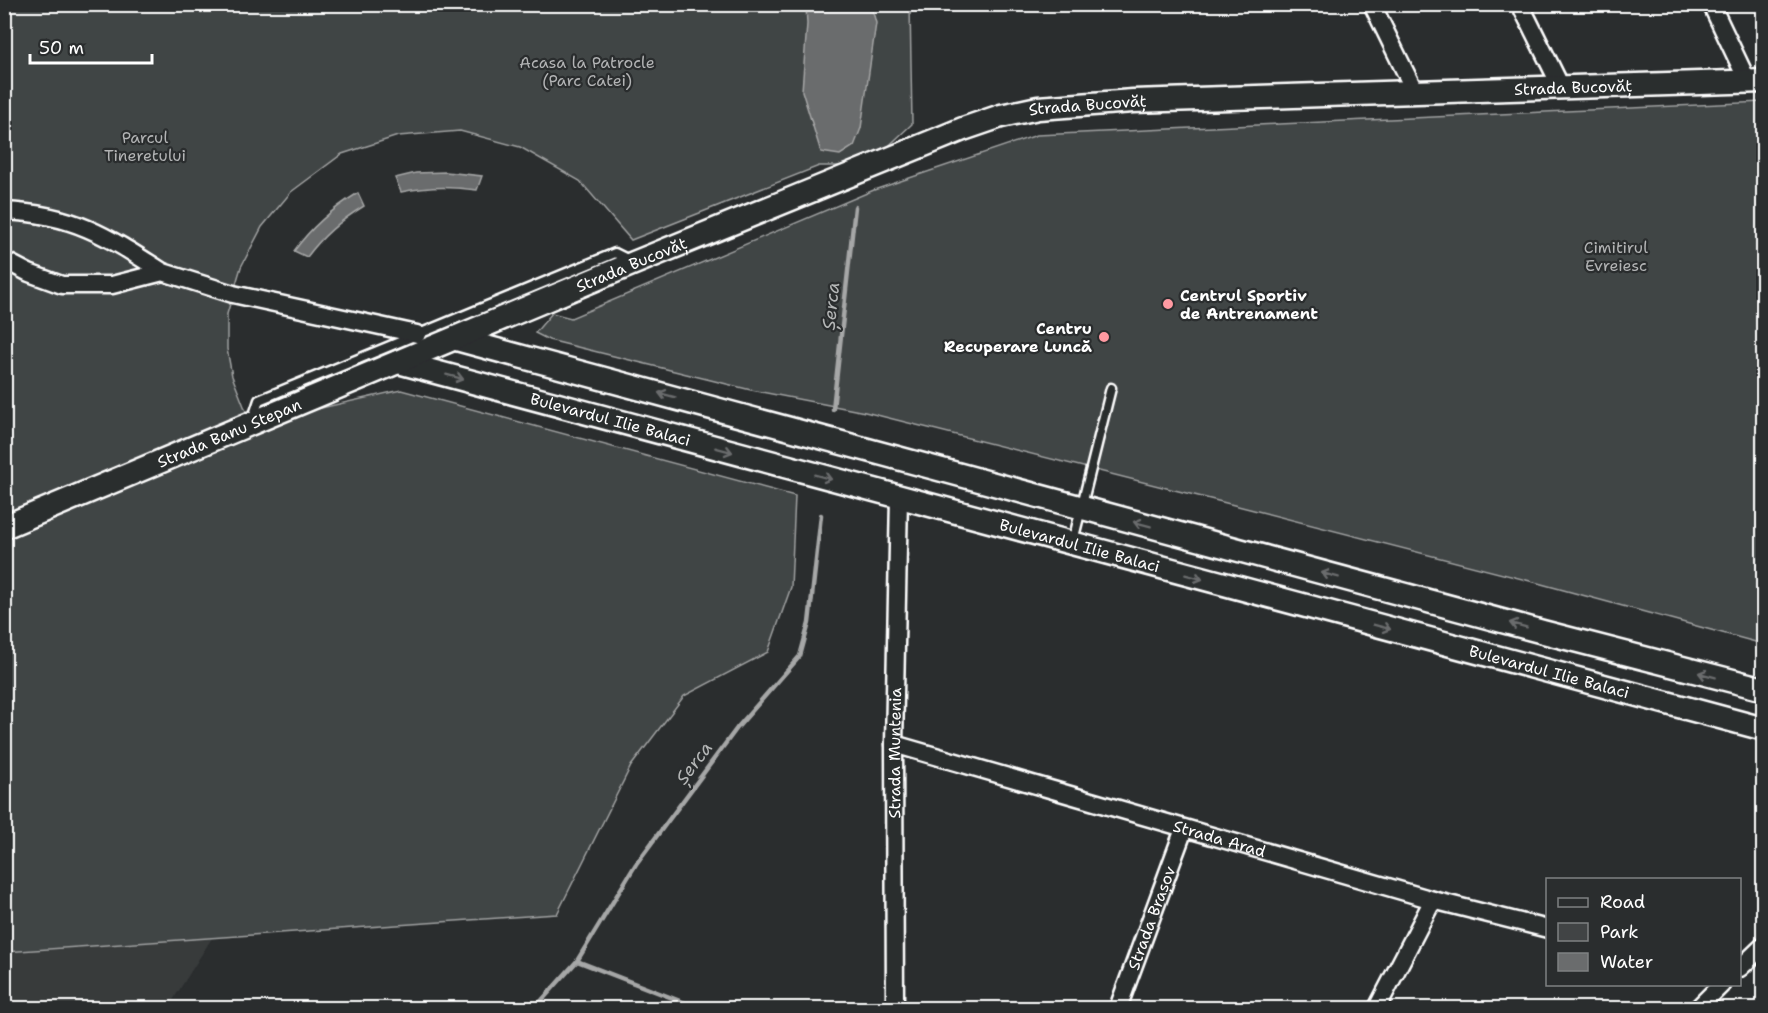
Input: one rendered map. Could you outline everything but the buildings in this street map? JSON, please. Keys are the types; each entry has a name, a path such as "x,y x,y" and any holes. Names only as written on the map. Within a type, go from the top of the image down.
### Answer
{"main road":[{"name":"Strada Bucovăț","path":"456,339 634,262 963,129 1001,116 1038,108 1122,101 1759,83"},
{"name":"Strada Banu Stepan","path":"4,527 456,339"},
{"path":"456,339 1764,689"},
{"name":"Bulevardul Ilie Balaci","path":"398,362 1764,729"}],"street":[{"path":"1372,4 1414,92"},
{"path":"1520,4 1561,87"},
{"path":"1711,4 1759,83"},
{"path":"4,211 32,212 68,220 109,238 163,272 233,294 417,334"},
{"path":"4,260 29,273 62,285 112,285 163,272"},
{"name":"Strada Muntenia","path":"895,1008 894,744 898,497"},
{"name":"Strada Arad","path":"894,744 1433,900 1546,928"},
{"name":"Strada Brașov","path":"1118,1008 1184,829"},
{"path":"1377,1008 1433,900"},
{"path":"1741,967 1764,945"},
{"path":"1698,1008 1714,986"}],"lane":[{"path":"251,424 259,400 615,253 634,262"},
{"path":"417,334 456,339"},
{"path":"1072,544 1111,388"}],"shaded area":[{"path":"212,938 168,1008 5,1008 5,952"}],"green space":[{"path":"5,5 910,5 912,124 878,156 843,166 819,166 631,240 580,181 520,147 460,131 398,136 342,154 291,192 262,227 241,267 227,314 227,349 232,376 251,424 401,390 795,496 791,587 768,652 684,696 631,766 557,914 5,952"},
{"name":"Cimitirul Evreiesc","path":"1763,102 1763,644 1234,505 865,412 751,390 549,340 535,333 552,313 571,318 874,190 1037,135"}],"water":[{"path":"806,5 871,5 876,23 861,128 854,146 840,155 821,152 802,91 807,24"},
{"path":"446,172 482,176 477,190 439,187 401,192 395,178 416,173"},
{"path":"358,193 364,206 333,228 307,257 294,251 323,219"}],"waterway":[{"name":"Șerca","path":"833,409 855,207"},
{"name":"Șerca","path":"535,1008 577,961 636,864 737,728 800,656 809,623 821,515"},
{"path":"577,961 698,1008"}],"place":[{"name":"Centrul Sportiv de Antrenament","path":"1168,304"},
{"name":"Centru Recuperare Luncă","path":"1104,337"}],"park label":[{"name":"Acasa la Patrocle (Parc Catei)","path":"587,71"},
{"name":"Parcul Tineretului","path":"145,146"}]}
